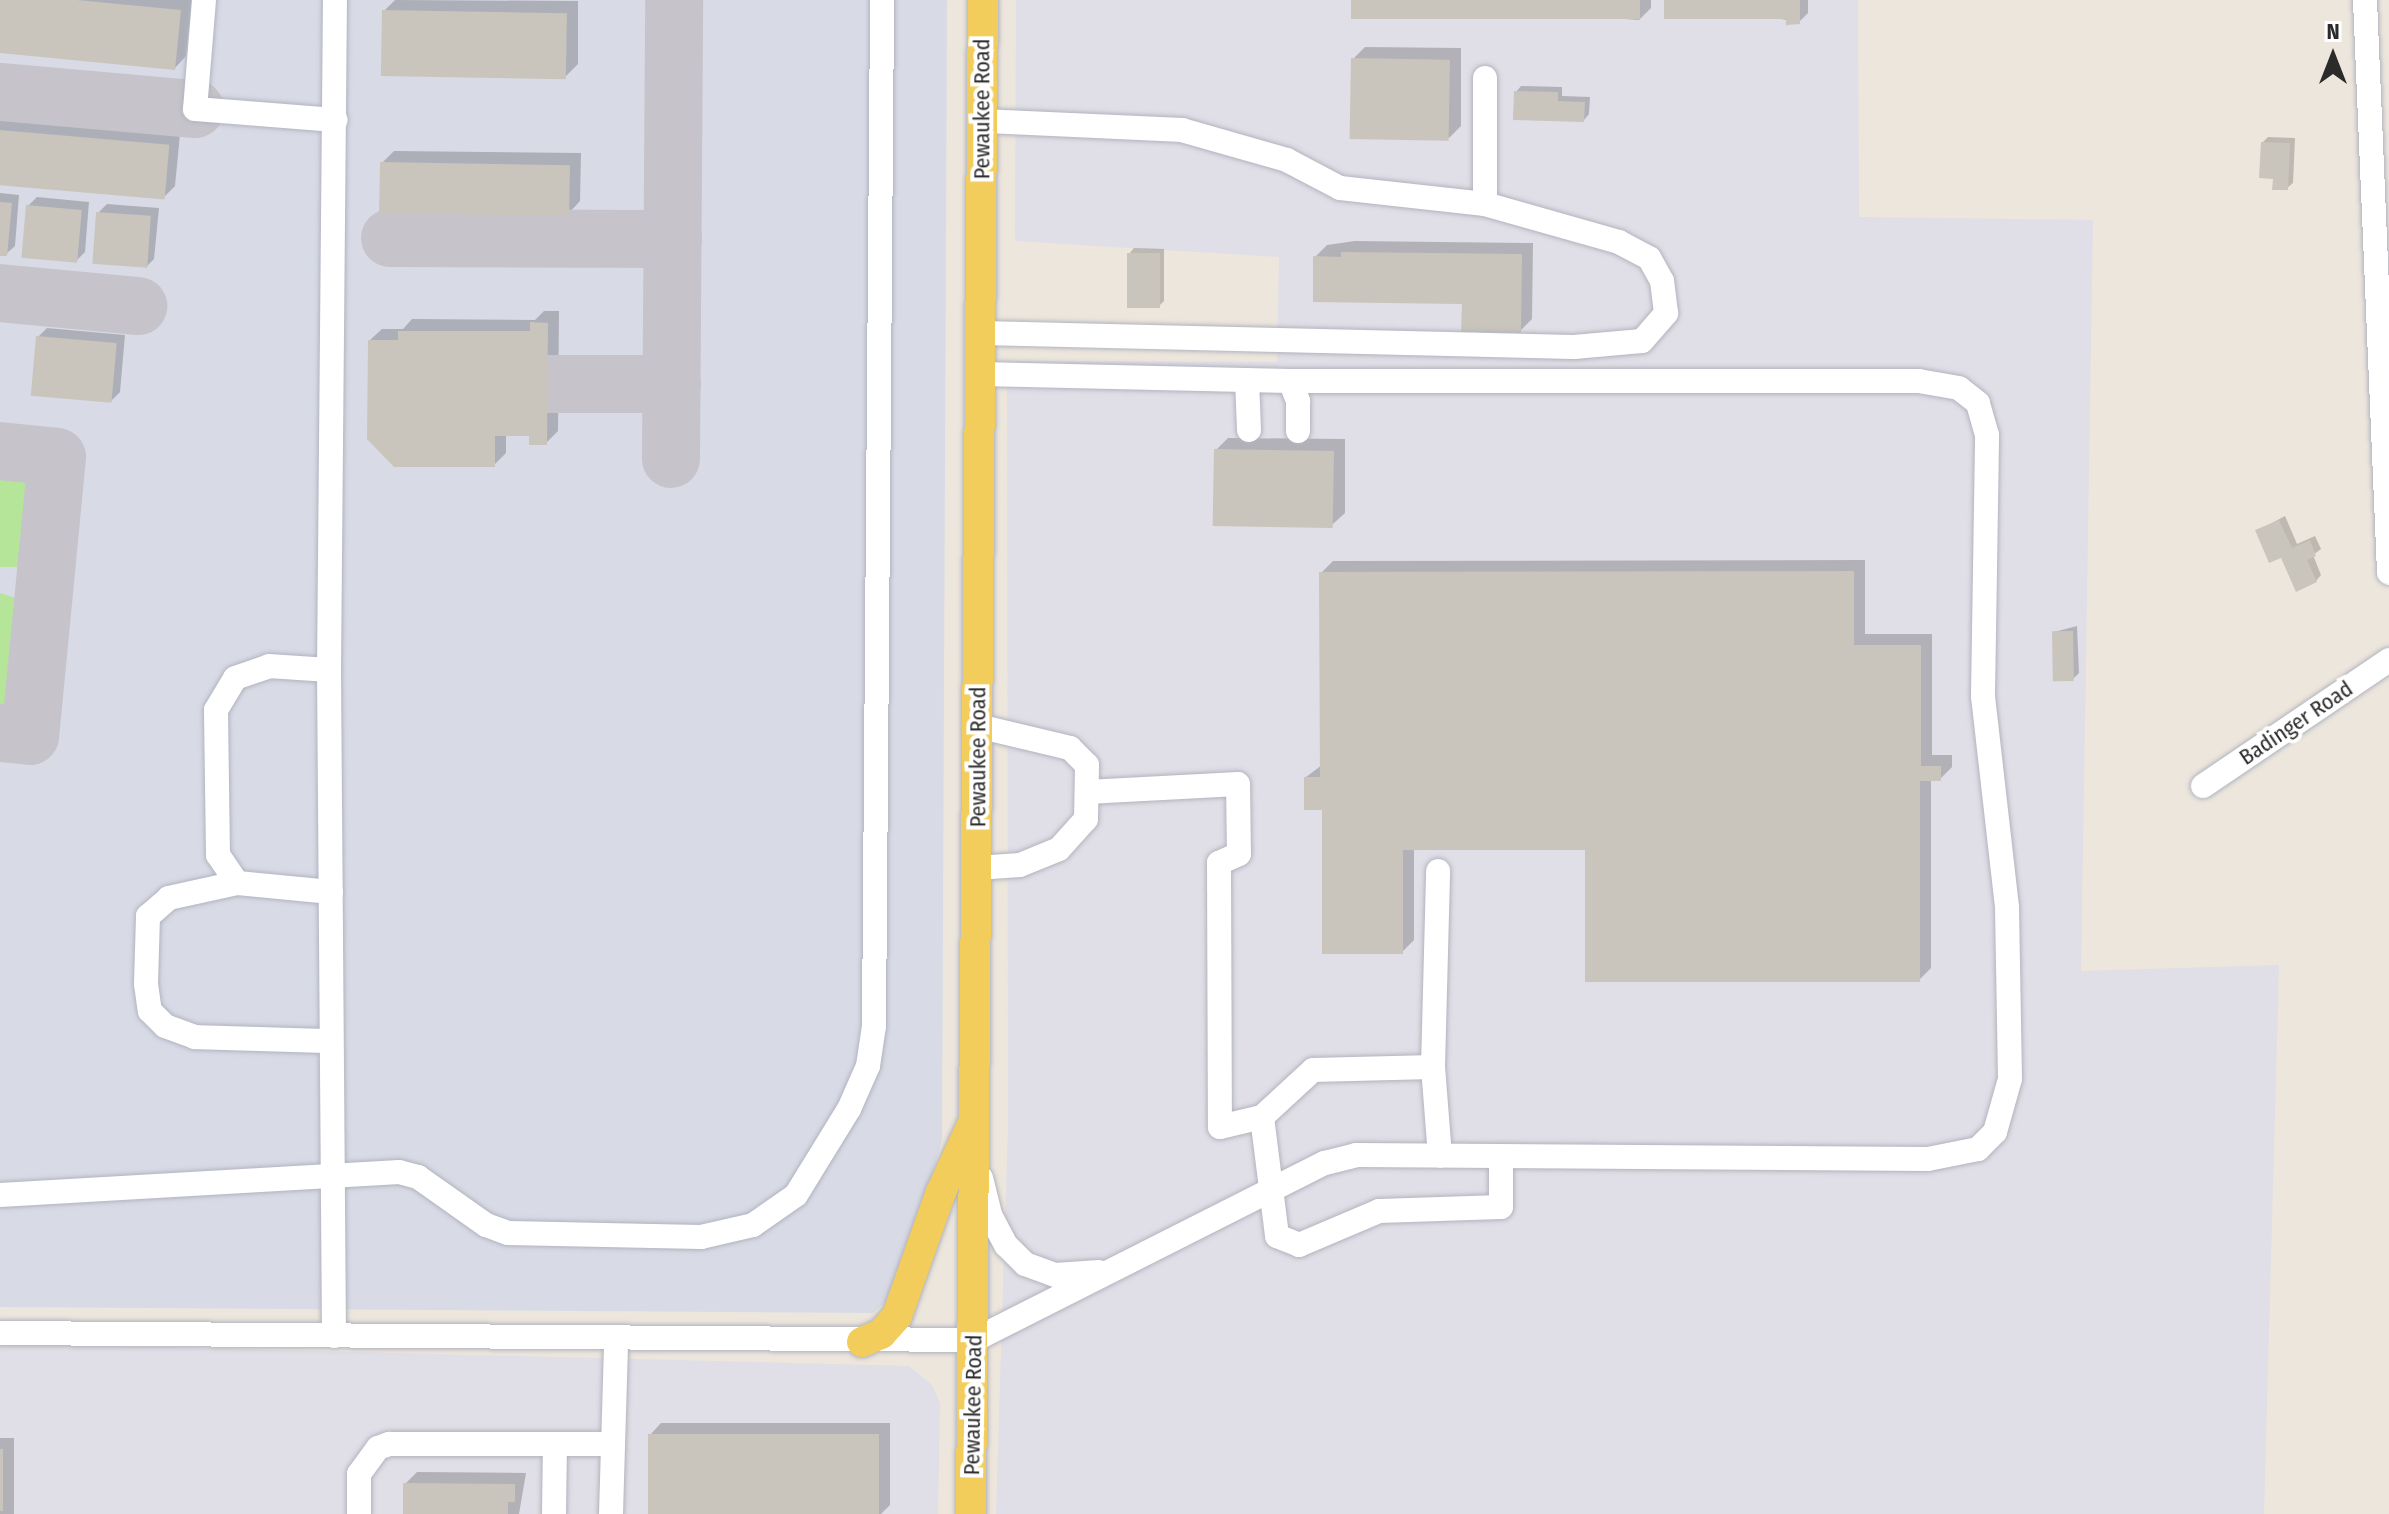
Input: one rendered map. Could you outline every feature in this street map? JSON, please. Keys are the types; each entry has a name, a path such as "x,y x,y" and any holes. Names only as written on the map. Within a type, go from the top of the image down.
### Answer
{"main road":[{"name":"Pewaukee Road","path":"971,1514 983,0"},
{"path":"862,1342 881,1334 897,1316 941,1192 976,1130"}],"street":[{"path":"204,0 195,109 336,120"},
{"path":"334,1336 329,670 335,0"},
{"path":"0,1195 332,1173 399,1172 418,1177 486,1225 508,1233 729,1234 774,1213 796,1195 849,1109 868,1066 874,1026 882,0"},
{"path":"2365,0 2389,572"},
{"path":"1485,78 1485,204"},
{"path":"981,333 1574,347 1642,341 1666,313 1662,281 1649,258 1619,242 1485,204 1340,188 1287,160 1182,130 982,121"},
{"path":"0,1333 616,1341 974,1340 1144,1259 1325,1163 1356,1155 1928,1159 1978,1149 1995,1132 2010,1079 2007,907 1983,696 1987,435 1978,403 1959,388 1919,381 1290,381 980,374"},
{"path":"1247,380 1249,430"},
{"path":"1290,381 1298,401 1298,431"},
{"name":"Badinger Road","path":"2203,786 2389,660"},
{"path":"237,883 218,855 216,710 235,678 269,666 329,670"},
{"path":"977,868 1020,865 1059,849 1086,819 1087,792 1087,765 1070,748 978,726"},
{"path":"1087,792 1238,784 1239,854 1219,863 1220,1127 1262,1117 1313,1070 1433,1067"},
{"path":"1438,871 1433,1067 1440,1156"},
{"path":"331,892 237,883 169,898 148,916 150,1011 165,1026 195,1037 331,1041"},
{"path":"1262,1117 1275,1190 1277,1236 1299,1245 1379,1211 1501,1207 1501,1156"},
{"path":"976,1130 990,1215 1006,1245 1025,1264 1055,1275 1082,1277 1144,1259"},
{"path":"611,1514 616,1341"},
{"path":"554,1514 555,1444"},
{"path":"359,1514 359,1474 378,1448 612,1444"}],"shaded area":[{"path":"0,0 947,0 942,1140 898,1291 873,1313 0,1307"},
{"path":"1016,0 1858,0 1859,217 2093,220 2081,971 2279,965 2264,1514 996,1514 1008,1127 1007,361 1277,362 1279,257 1015,241"},
{"path":"0,1343 909,1366 932,1385 940,1403 938,1514 0,1514"}],"green space":[{"path":"0,463 25,465 39,480 35,552 21,567 0,567"},
{"path":"0,593 22,600 30,619 22,695 18,705 0,712"}],"building":[{"path":"0,0 77,0 181,10 175,70 0,53"},
{"path":"1351,0 1640,0 1640,19 1351,19"},
{"path":"1664,0 1800,0 1800,24 1786,25 1786,19 1664,19"},
{"path":"382,10 567,13 566,79 381,76"},
{"path":"1351,58 1450,60 1449,141 1350,139"},
{"path":"1514,91 1558,92 1558,101 1585,102 1584,122 1513,120"},
{"path":"0,130 169,145 165,200 0,185"},
{"path":"2261,142 2290,143 2288,190 2272,190 2273,179 2259,178"},
{"path":"380,162 570,165 569,216 379,213"},
{"path":"0,202 12,203 7,256 0,256"},
{"path":"26,205 82,210 77,263 21,258"},
{"path":"96,212 151,216 147,268 92,264"},
{"path":"1341,252 1522,254 1521,333 1461,332 1462,304 1313,302 1313,256 1341,257"},
{"path":"1127,253 1160,253 1160,308 1127,308"},
{"path":"530,322 548,323 547,445 529,445 529,436 495,436 495,467 394,467 367,439 368,340 398,340 398,331 530,331"},
{"path":"36,336 117,343 111,403 31,396"},
{"path":"1214,449 1334,451 1333,528 1213,526"},
{"path":"2279,520 2292,548 2310,540 2316,556 2307,560 2317,582 2296,592 2281,558 2269,563 2255,530"},
{"path":"1854,571 1854,645 1921,645 1921,766 1941,766 1941,781 1920,781 1920,982 1585,982 1585,850 1403,850 1403,954 1322,954 1322,810 1304,810 1304,777 1320,777 1319,572"},
{"path":"2052,631 2073,631 2074,681 2053,681"},
{"path":"648,1434 879,1434 879,1514 648,1514"},
{"path":"0,1449 3,1449 3,1511 0,1511"},
{"path":"403,1483 515,1484 515,1502 508,1502 508,1514 403,1514"}],"taxiway":[{"path":"671,459 674,0"},
{"path":"0,92 195,109"},
{"path":"390,238 673,239"},
{"path":"0,293 138,306"},
{"path":"548,384 672,384"},
{"path":"0,451 57,457 30,736 0,733"}]}
